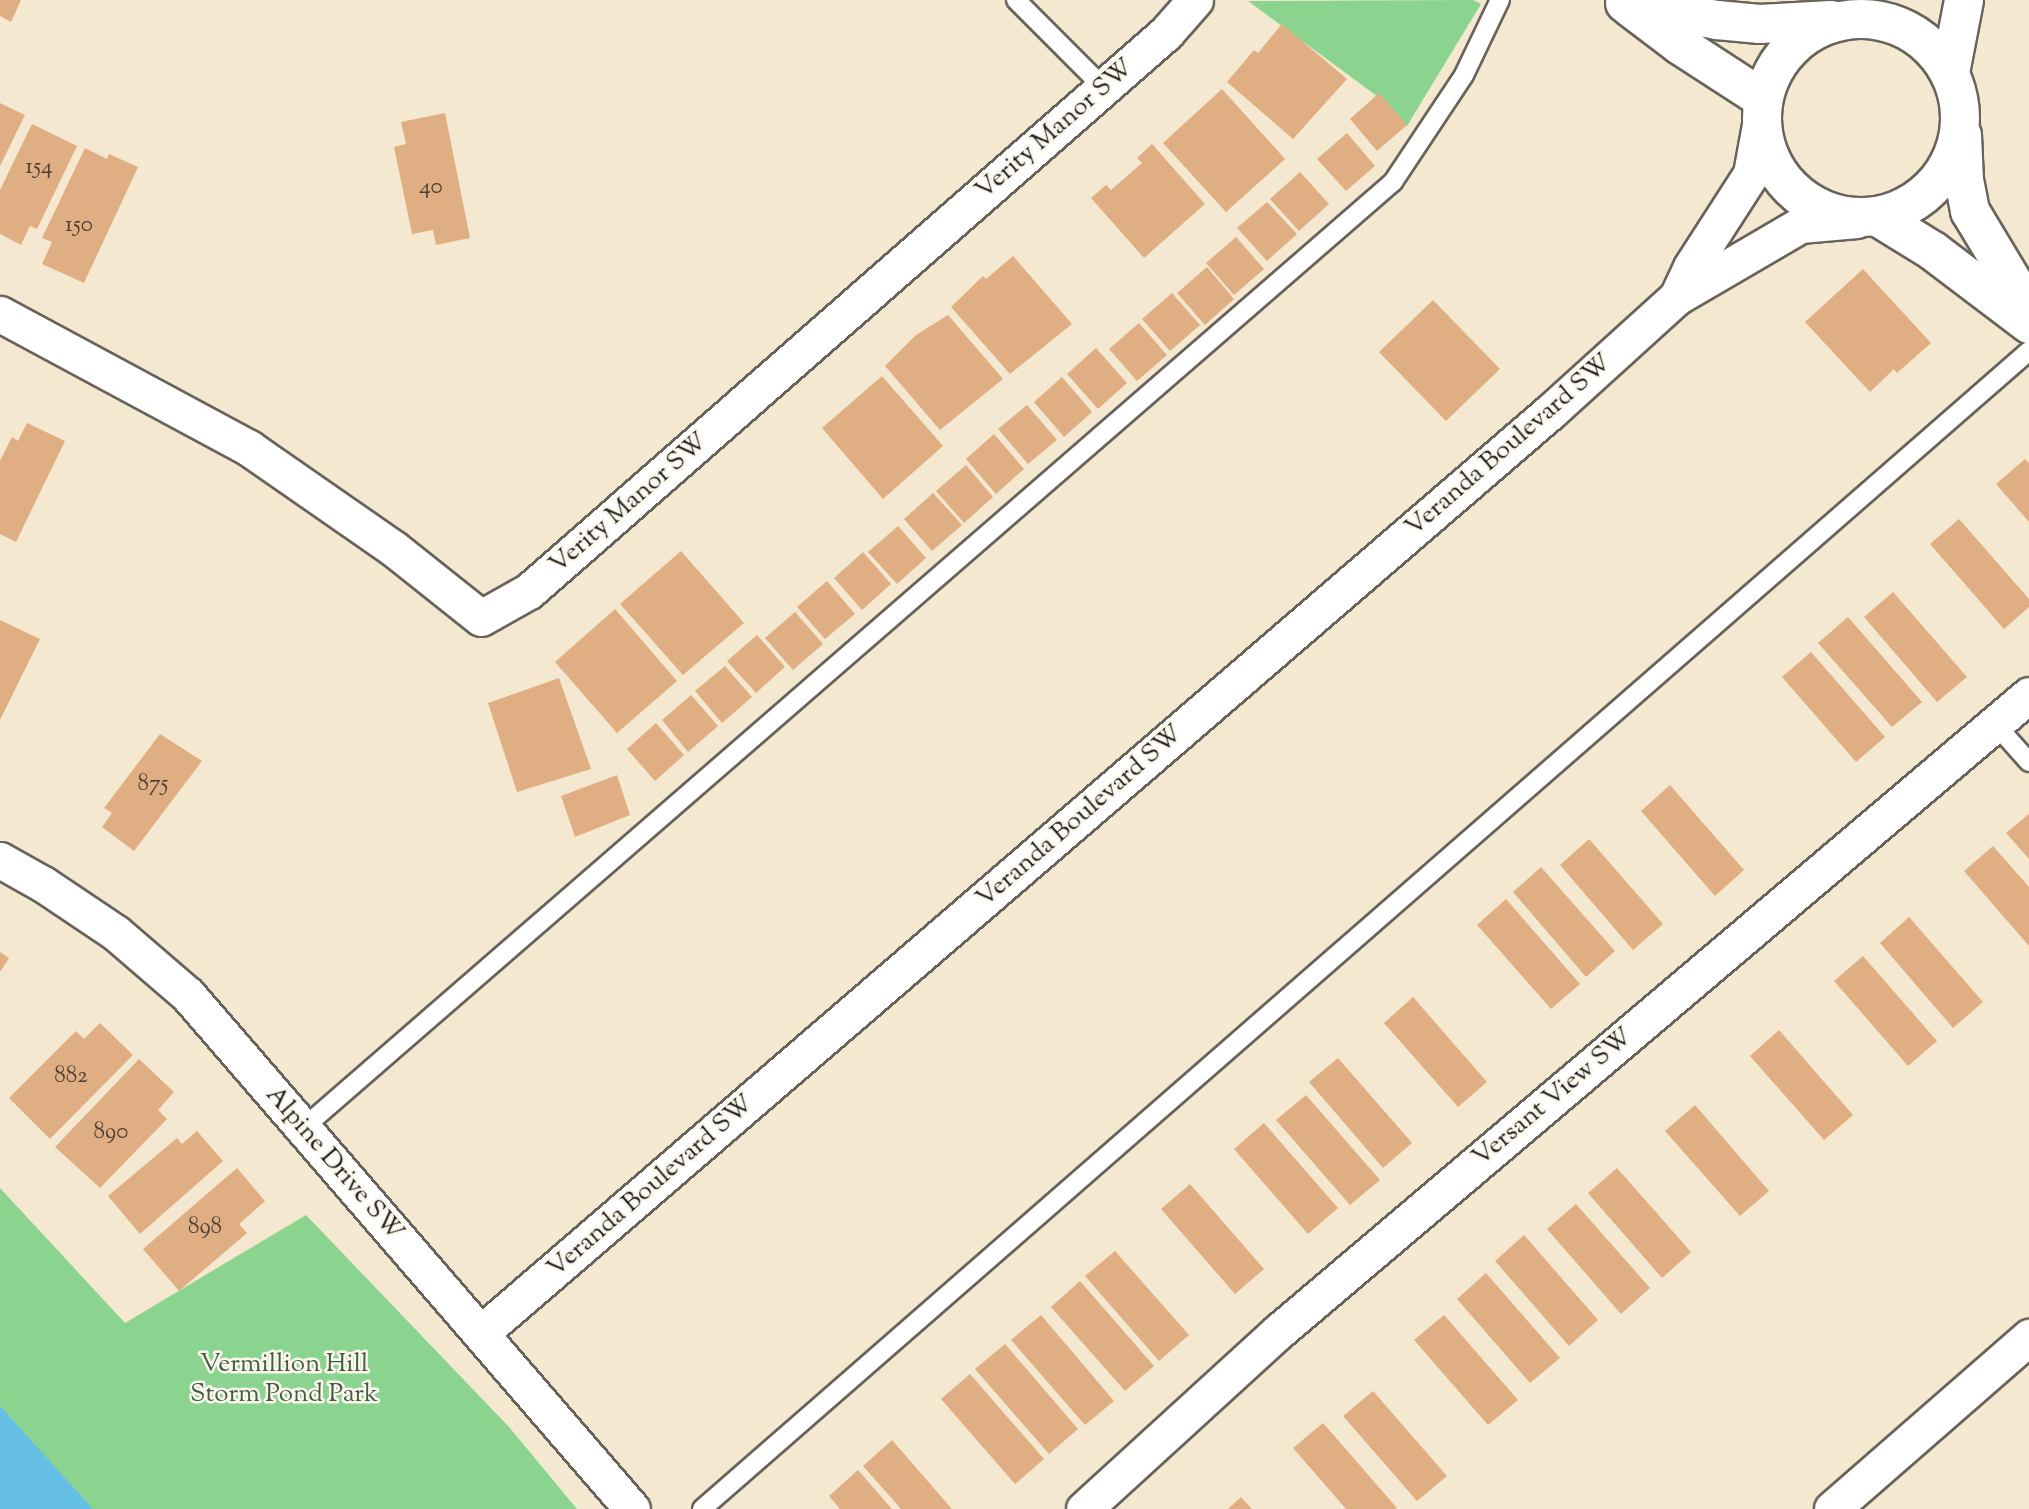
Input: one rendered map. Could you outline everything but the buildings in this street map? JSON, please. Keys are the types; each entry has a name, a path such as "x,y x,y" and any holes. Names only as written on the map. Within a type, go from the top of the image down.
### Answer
{"street":[{"name":"Verity Manor SW","path":"0,314 249,448 393,548 481,618 529,591 1166,33 1195,0"},
{"path":"1950,73 1964,0"},
{"path":"1622,1 1717,20 1760,24 1865,13 1916,35 1939,55 1950,73 1961,112 1964,180 1970,211 2029,309"},
{"path":"1622,1 1762,109"},
{"path":"1865,13 1806,35 1778,64 1762,109 1771,158 1795,191 1814,205 1868,219 1933,251 2029,324"},
{"name":"Veranda Boulevard SW","path":"1677,297 1691,267 1751,174 1762,109"},
{"path":"1868,219 1917,200 1945,170 1957,142 1961,112"},
{"name":"Veranda Boulevard SW","path":"481,1333 1539,421 1677,297 1801,225 1868,219"},
{"name":"Versant View SW","path":"1084,1509 1279,1331 2029,695"},
{"name":"Alpine Drive SW","path":"0,860 43,884 116,933 188,995 632,1509"},
{"path":"1832,1509 2029,1337"}],"lane":[{"path":"1016,0 1104,88"},
{"path":"302,1129 1393,182 1464,75 1500,0"},
{"path":"702,1509 2029,351"},
{"path":"1995,724 2029,762"}],"green space":[{"path":"1473,0 1481,4 1407,126 1381,99 1248,1"},
{"name":"Vermillion Hill Storm Pond Park","path":"0,1188 125,1323 306,1215 509,1427 577,1509 0,1509"}],"water":[{"path":"0,1406 93,1509 0,1509"}]}
